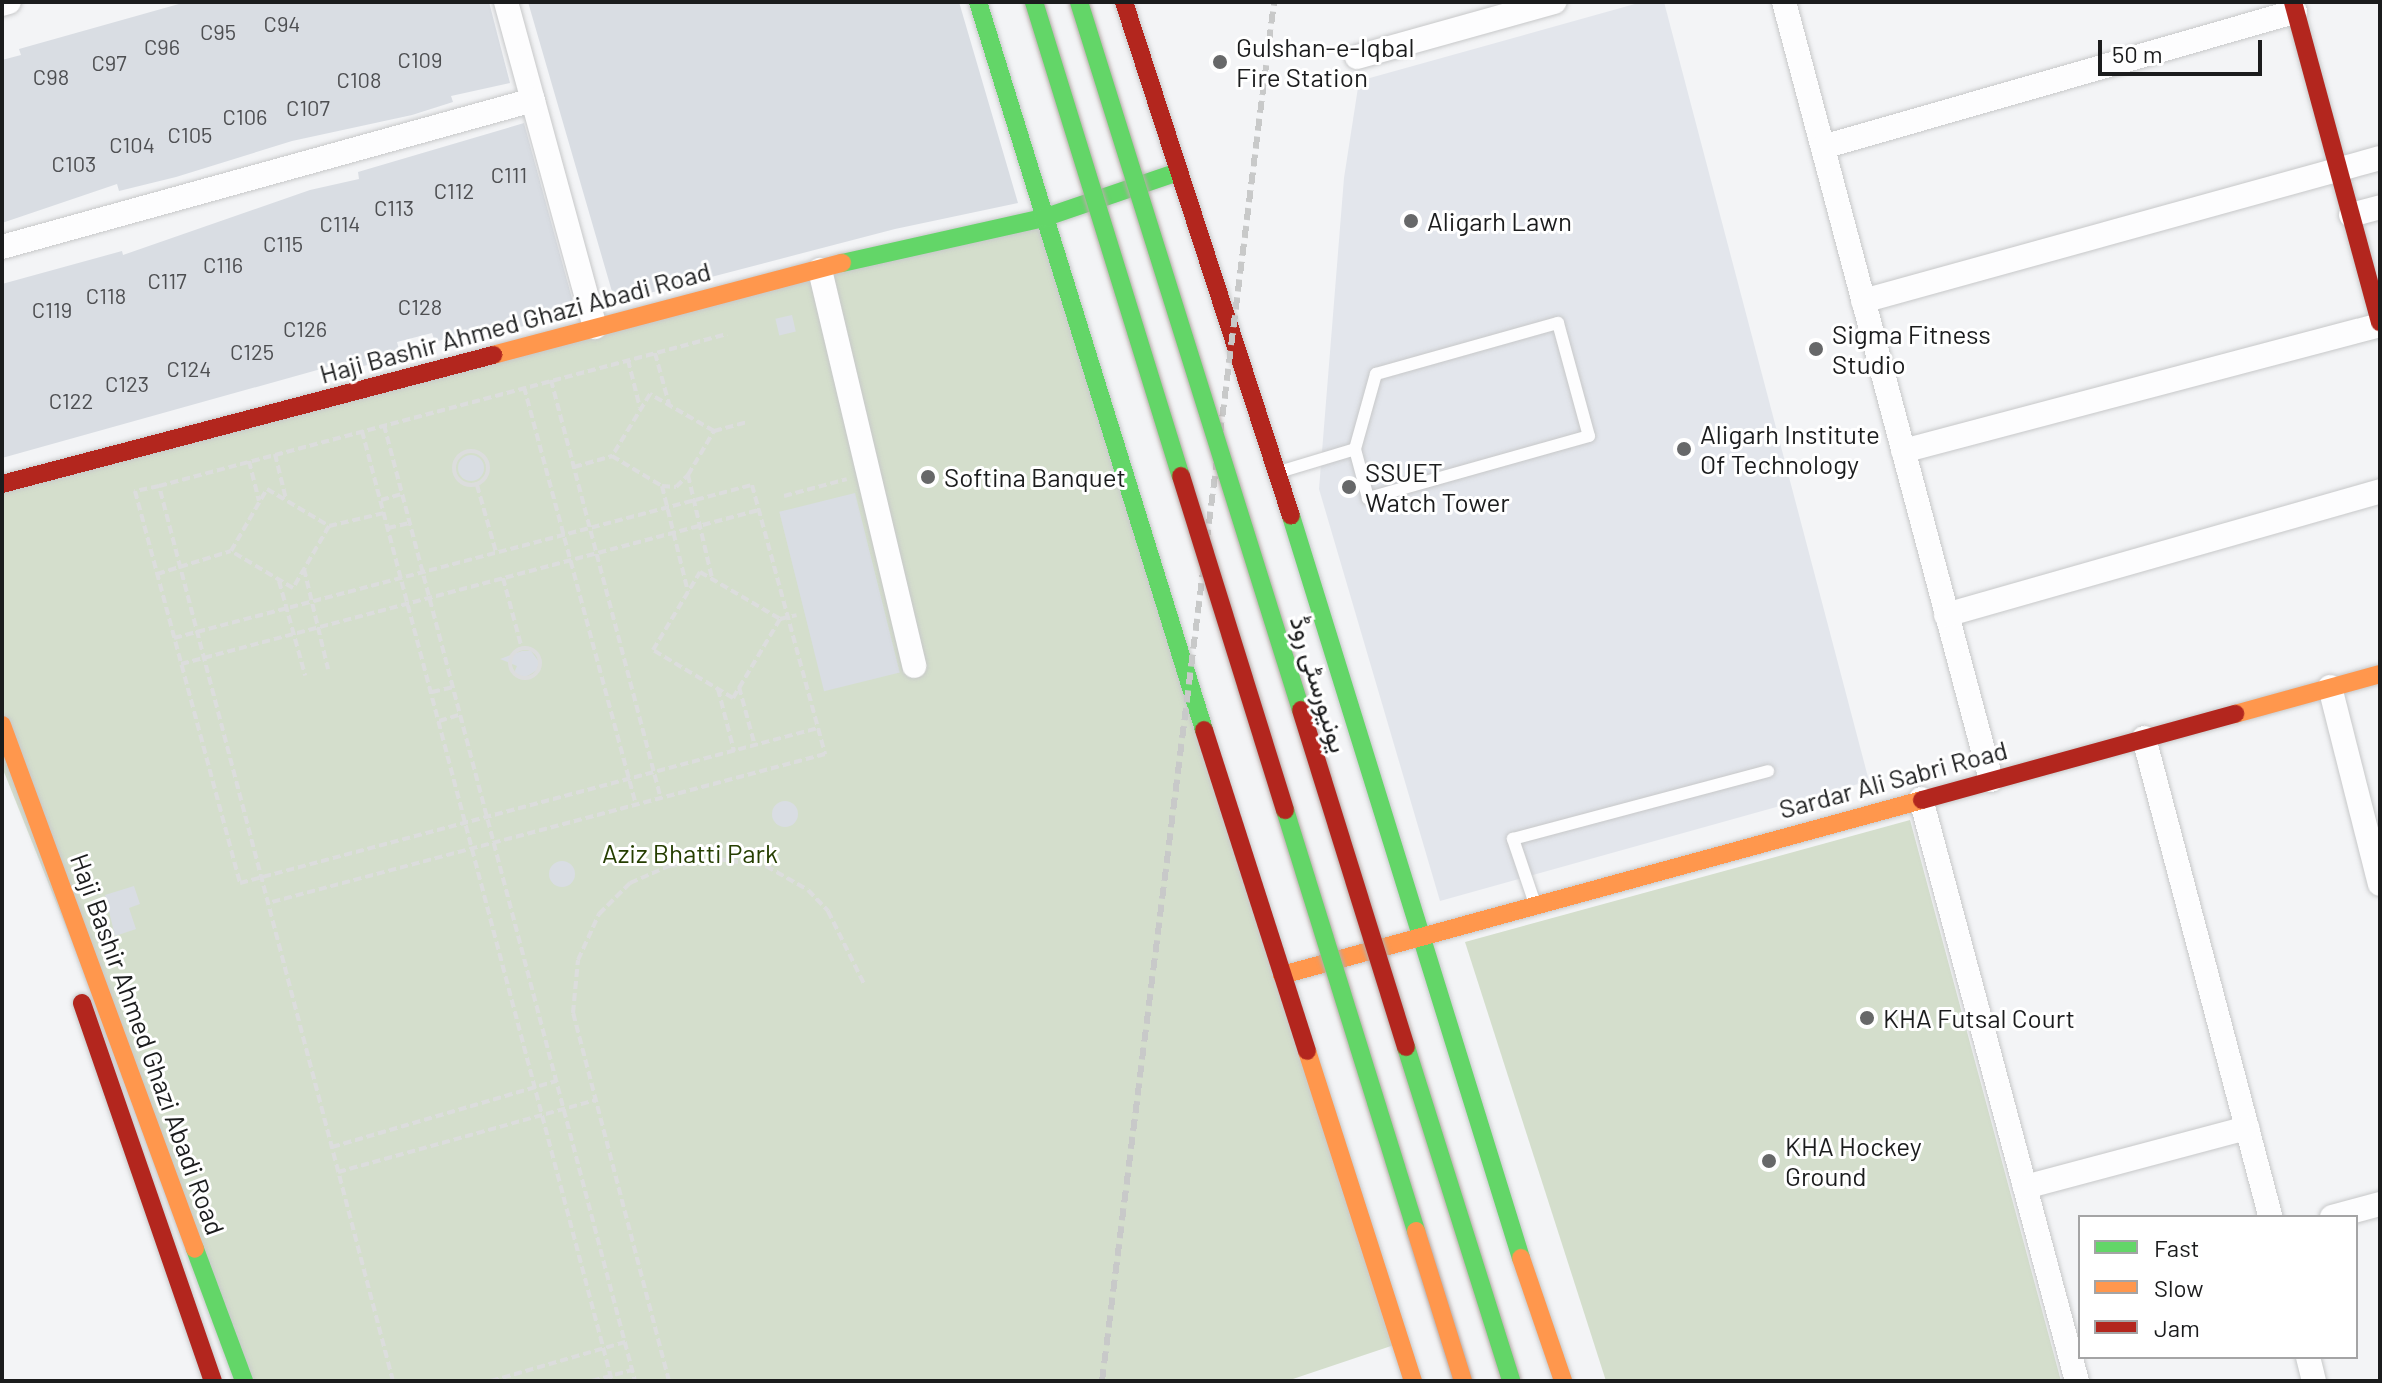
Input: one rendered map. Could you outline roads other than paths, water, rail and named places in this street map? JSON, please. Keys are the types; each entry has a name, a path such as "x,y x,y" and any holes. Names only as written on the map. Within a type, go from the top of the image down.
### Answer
{"street":[{"path":"2,4 9,2"},
{"path":"506,2 595,327"},
{"path":"978,2 1043,218 1413,1381"},
{"path":"1034,2 1463,1381"},
{"name":"یونیورسٹی روڈ","path":"1079,2 1511,1381"},
{"path":"1124,2 1278,473 1420,935 1563,1381"},
{"path":"1357,57 1554,2"},
{"path":"1784,2 1991,780"},
{"path":"1823,147 2294,7 2380,324 1903,451"},
{"path":"2,247 533,100"},
{"path":"1863,301 2380,158"},
{"name":"Haji Bashir Ahmed Ghazi Abadi Road","path":"2,484 595,327 1043,218 1178,172"},
{"path":"2351,215 2380,207"},
{"path":"820,270 914,666"},
{"path":"1946,615 2380,491"},
{"name":"Sardar Ali Sabri Road","path":"1282,975 2380,674"},
{"path":"2330,687 2376,855 2380,884"},
{"name":"Haji Bashir Ahmed Ghazi Abadi Road","path":"2,725 244,1381"},
{"path":"2144,738 2270,1215"},
{"name":"Haji Bashir Ahmed Ghazi Abadi Road","path":"2,783 213,1381"},
{"path":"1921,799 2077,1381"},
{"path":"2025,1187 2247,1128"},
{"path":"2339,1215 2380,1204"},
{"path":"2308,1359 2314,1381"}],"lane":[{"path":"1558,323 1589,436 1368,498 1355,449 1376,374 1558,323"},
{"path":"1278,473 1355,449"},
{"path":"1535,904 1513,839 1768,771"}],"railway":[{"path":"1102,1381 1274,2"}],"place":[{"name":"Gulshan-e-Iqbal Fire Station","path":"1220,62"},
{"name":"Aligarh Lawn","path":"1411,221"},
{"name":"Sigma Fitness Studio","path":"1816,349"},
{"name":"Aligarh Institute Of Technology","path":"1684,449"},
{"name":"Softina Banquet","path":"928,477"},
{"name":"SSUET Watch Tower","path":"1349,487"},
{"name":"KHA Futsal Court","path":"1867,1018"},
{"name":"KHA Hockey Ground","path":"1769,1161"}],"park label":[{"name":"Aziz Bhatti Park","path":"690,853"}]}
